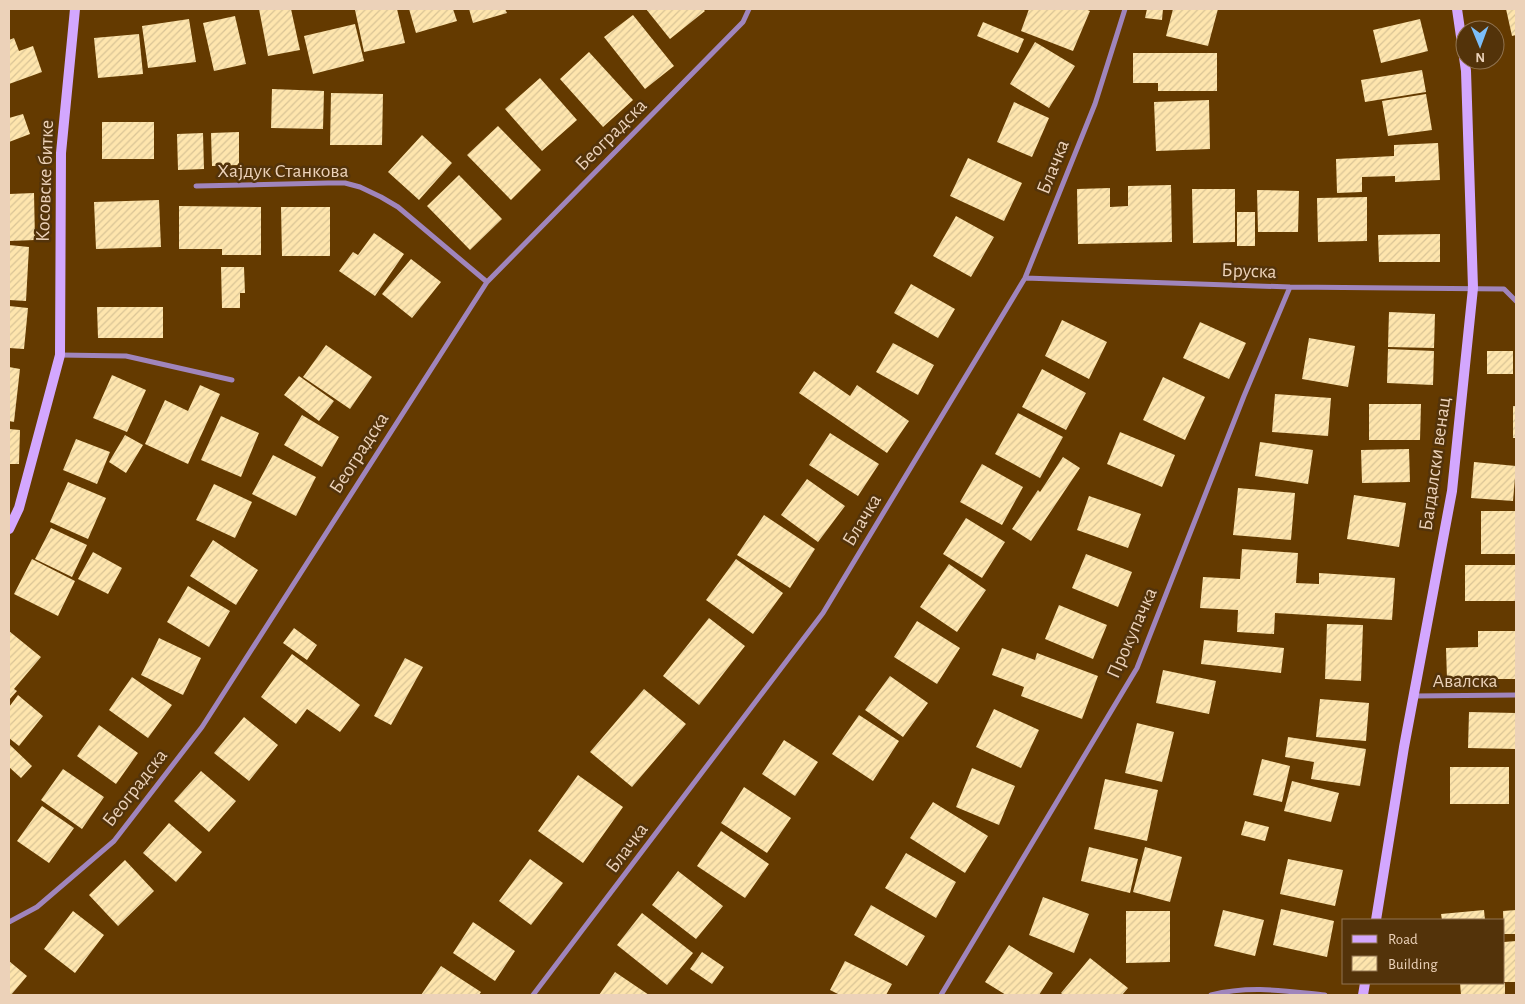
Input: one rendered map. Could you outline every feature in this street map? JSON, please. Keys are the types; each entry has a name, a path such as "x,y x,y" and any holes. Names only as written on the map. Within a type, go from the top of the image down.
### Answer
{"street":[{"name":"Косовске битке","path":"9,530 19,508 60,355 61,153 75,9"},
{"name":"Београдска","path":"9,922 37,907 114,841 202,727 487,282 743,22 749,9"},
{"name":"Блачка","path":"533,995 823,613 1025,278 1095,104 1125,9"},
{"name":"Багдалски венац","path":"1376,919 1413,696 1452,491 1473,288 1466,70 1457,9"},
{"name":"Хајдук Станкова","path":"196,186 336,183 360,186 398,207 487,282"},
{"name":"Бруска","path":"1025,278 1290,287 1473,288"},
{"name":"Прокупачка","path":"941,995 1137,668 1244,396 1290,287"},
{"path":"1473,288 1504,290 1516,301"},
{"path":"60,355 126,356 232,380"},
{"name":"Авалска","path":"1413,696 1516,696"},
{"path":"1211,995 1262,988 1325,995"}],"building":[{"path":"259,9 291,9 300,50 268,56"},
{"path":"397,9 405,43 364,52 355,10"},
{"path":"409,9 453,9 457,21 416,33"},
{"path":"469,9 505,9 507,13 473,23"},
{"path":"646,9 703,9 705,11 670,39"},
{"path":"1029,9 1085,9 1090,11 1073,51 1021,31"},
{"path":"1147,9 1163,9 1162,20 1145,18"},
{"path":"1173,9 1218,9 1208,46 1166,36"},
{"path":"1506,9 1516,9 1516,35 1512,36"},
{"path":"633,15 674,66 645,89 604,37"},
{"path":"235,16 246,64 214,71 203,23"},
{"path":"189,19 196,62 148,68 142,26"},
{"path":"1420,19 1428,51 1381,63 1373,30"},
{"path":"983,22 1024,39 1018,53 977,36"},
{"path":"355,24 364,61 313,74 304,36"},
{"path":"139,34 143,74 98,78 94,38"},
{"path":"14,38 19,51 33,46 42,72 9,84 9,40"},
{"path":"1035,42 1075,66 1049,108 1010,84"},
{"path":"589,52 633,100 603,127 560,79"},
{"path":"1133,53 1217,53 1217,91 1158,91 1158,83 1133,83"},
{"path":"1422,70 1426,92 1365,102 1361,80"},
{"path":"540,78 577,120 542,151 505,109"},
{"path":"272,89 324,91 323,129 271,128"},
{"path":"331,93 383,94 382,145 330,145"},
{"path":"1426,94 1432,130 1388,136 1382,101"},
{"path":"1209,100 1210,149 1156,151 1154,102"},
{"path":"1014,102 1049,118 1032,157 997,142"},
{"path":"23,114 30,134 9,142 9,118"},
{"path":"102,122 154,122 154,159 102,159"},
{"path":"498,126 541,170 511,200 467,155"},
{"path":"239,132 239,165 212,166 211,133"},
{"path":"203,133 204,169 178,170 177,134"},
{"path":"422,135 452,163 419,200 388,172"},
{"path":"1438,143 1440,180 1395,182 1395,176 1362,177 1362,192 1337,193 1336,159 1394,156 1394,145"},
{"path":"968,158 1022,183 1004,221 950,196"},
{"path":"459,175 502,219 470,250 427,206"},
{"path":"1171,185 1172,242 1078,244 1077,189 1110,188 1110,207 1128,206 1128,186"},
{"path":"1192,189 1235,189 1235,242 1193,243"},
{"path":"1257,190 1299,191 1298,232 1258,232"},
{"path":"34,193 35,240 9,241 9,194"},
{"path":"1367,197 1367,241 1318,242 1317,198"},
{"path":"159,200 161,247 96,249 94,202"},
{"path":"179,206 261,207 261,255 222,255 222,249 179,249"},
{"path":"281,207 330,207 330,256 282,256"},
{"path":"1237,212 1255,212 1255,246 1237,246"},
{"path":"956,216 994,237 971,277 933,256"},
{"path":"374,233 404,254 375,296 339,271 353,252 358,255"},
{"path":"1440,234 1440,262 1379,262 1378,235"},
{"path":"9,245 29,247 26,301 9,300"},
{"path":"411,259 441,282 412,318 382,294"},
{"path":"221,267 244,267 245,293 240,293 240,308 222,308"},
{"path":"911,284 955,309 938,338 894,313"},
{"path":"9,306 28,308 24,349 9,348"},
{"path":"97,307 163,307 163,338 98,338"},
{"path":"1389,312 1435,314 1434,348 1388,347"},
{"path":"1062,320 1107,342 1089,379 1045,356"},
{"path":"1200,322 1246,343 1229,379 1183,358"},
{"path":"1309,338 1355,346 1348,387 1302,379"},
{"path":"893,343 934,365 918,395 876,372"},
{"path":"326,345 372,377 350,409 303,377"},
{"path":"1388,349 1434,351 1433,385 1387,383"},
{"path":"1487,351 1513,351 1513,374 1487,374"},
{"path":"9,367 20,369 14,422 9,421"},
{"path":"1042,369 1086,393 1066,430 1022,407"},
{"path":"814,371 850,396 857,385 909,421 887,453 799,393"},
{"path":"112,375 146,390 127,432 93,418"},
{"path":"299,376 334,401 319,421 284,395"},
{"path":"1163,377 1205,397 1185,440 1143,420"},
{"path":"200,385 220,394 188,464 145,444 165,400 188,411"},
{"path":"1275,394 1331,398 1328,436 1272,432"},
{"path":"1369,404 1421,404 1420,440 1369,440"},
{"path":"1513,406 1516,406 1516,438 1513,438"},
{"path":"1018,413 1063,437 1040,478 995,454"},
{"path":"302,415 339,437 322,467 284,445"},
{"path":"221,416 259,433 241,477 201,460"},
{"path":"9,429 20,430 19,464 9,464"},
{"path":"1120,432 1175,455 1162,487 1107,464"},
{"path":"830,433 879,464 858,496 809,465"},
{"path":"125,435 143,445 126,473 109,462"},
{"path":"76,439 110,452 97,484 63,470"},
{"path":"1260,442 1313,450 1308,484 1255,476"},
{"path":"1409,449 1410,482 1362,483 1361,450"},
{"path":"273,455 316,477 296,516 252,494"},
{"path":"1063,457 1080,468 1031,541 1012,529"},
{"path":"1474,462 1516,466 1513,501 1471,498"},
{"path":"982,464 1023,487 1002,525 960,502"},
{"path":"807,479 845,506 818,542 781,515"},
{"path":"68,482 106,498 88,539 50,522"},
{"path":"214,484 252,502 235,538 196,520"},
{"path":"1238,488 1295,493 1291,540 1233,535"},
{"path":"1354,495 1406,503 1399,547 1347,539"},
{"path":"1089,496 1141,514 1128,548 1077,530"},
{"path":"1481,511 1516,511 1516,554 1481,554"},
{"path":"764,515 815,549 790,588 737,555"},
{"path":"966,518 1005,542 982,578 943,554"},
{"path":"51,528 87,545 72,577 35,559"},
{"path":"213,540 258,570 236,605 190,576"},
{"path":"1242,549 1298,553 1296,583 1319,584 1319,573 1395,578 1392,620 1275,613 1274,634 1237,632 1238,610 1200,608 1203,577 1240,579"},
{"path":"93,552 122,568 108,594 78,579"},
{"path":"1086,554 1132,572 1118,607 1072,588"},
{"path":"32,559 75,581 58,616 14,594"},
{"path":"736,559 783,593 753,634 706,600"},
{"path":"949,564 986,590 957,632 920,607"},
{"path":"1465,565 1516,565 1516,601 1465,601"},
{"path":"188,586 230,611 209,647 167,622"},
{"path":"1059,605 1107,625 1093,659 1045,639"},
{"path":"709,618 745,646 699,705 663,676"},
{"path":"917,621 960,648 937,684 894,657"},
{"path":"1327,624 1363,625 1361,681 1325,679"},
{"path":"294,628 317,645 307,660 283,643"},
{"path":"9,631 41,657 14,689 17,691 9,700"},
{"path":"1478,631 1516,631 1516,679 1447,679 1446,648 1478,647"},
{"path":"159,638 201,658 183,695 141,675"},
{"path":"1204,640 1284,648 1281,673 1201,664"},
{"path":"1002,648 1035,660 1037,653 1098,676 1082,719 1021,696 1024,687 992,675"},
{"path":"292,654 360,705 340,732 307,709 296,724 261,697"},
{"path":"405,658 423,667 391,725 374,716"},
{"path":"1163,670 1216,681 1209,714 1156,703"},
{"path":"890,676 928,703 903,737 865,710"},
{"path":"132,677 172,705 148,738 109,710"},
{"path":"644,689 686,724 632,787 590,752"},
{"path":"18,695 43,716 19,746 9,738 9,707"},
{"path":"1320,699 1369,703 1366,741 1316,737"},
{"path":"994,709 1039,730 1021,768 976,747"},
{"path":"1469,712 1516,713 1516,749 1468,748"},
{"path":"859,715 899,741 873,781 832,754"},
{"path":"244,717 278,745 249,781 214,753"},
{"path":"1137,723 1174,732 1162,782 1125,773"},
{"path":"99,725 138,753 116,784 77,756"},
{"path":"1288,737 1366,749 1360,786 1311,779 1314,762 1285,757"},
{"path":"784,740 818,762 795,796 762,774"},
{"path":"9,744 32,766 21,778 9,767"},
{"path":"1262,759 1290,766 1282,802 1253,795"},
{"path":"1450,767 1509,767 1509,804 1450,804"},
{"path":"972,768 1015,786 999,825 956,807"},
{"path":"63,769 104,797 82,829 41,800"},
{"path":"201,771 236,801 209,832 174,801"},
{"path":"578,775 623,807 583,863 538,831"},
{"path":"1105,779 1158,790 1147,841 1094,829"},
{"path":"1292,781 1339,793 1331,822 1284,811"},
{"path":"744,787 791,818 767,853 721,823"},
{"path":"933,802 988,836 965,873 910,838"},
{"path":"42,806 74,828 49,863 17,841"},
{"path":"1245,821 1269,827 1265,841 1241,835"},
{"path":"169,823 202,852 176,882 143,853"},
{"path":"721,831 769,864 745,898 697,866"},
{"path":"1089,847 1138,859 1130,893 1081,881"},
{"path":"1145,847 1182,857 1170,902 1133,892"},
{"path":"906,853 956,882 936,918 885,888"},
{"path":"530,859 563,883 531,925 499,901"},
{"path":"1288,859 1343,870 1335,906 1280,894"},
{"path":"125,860 154,891 118,926 89,895"},
{"path":"678,871 723,906 696,939 652,905"},
{"path":"1043,897 1089,914 1074,953 1029,935"},
{"path":"871,905 925,936 907,966 854,935"},
{"path":"1281,909 1334,921 1327,957 1273,945"},
{"path":"1223,910 1264,920 1255,956 1214,946"},
{"path":"1484,910 1485,919 1442,919 1441,914"},
{"path":"1516,910 1516,934 1505,934 1503,911"},
{"path":"73,911 104,935 75,973 44,949"},
{"path":"1126,911 1170,911 1170,962 1126,963"},
{"path":"642,913 693,953 667,985 617,945"},
{"path":"473,922 515,951 495,981 453,953"},
{"path":"1516,941 1516,982 1505,982 1505,942"},
{"path":"1009,945 1053,973 1039,995 1006,995 985,982"},
{"path":"702,952 724,967 712,984 690,969"},
{"path":"1090,958 1128,988 1122,995 1063,995 1061,993"},
{"path":"9,961 27,976 11,995 9,995"},
{"path":"845,961 892,984 886,995 840,995 830,990"},
{"path":"441,966 481,992 479,995 421,995"},
{"path":"615,972 649,995 599,995"},
{"path":"1460,984 1505,984 1505,995 1461,995"}]}
